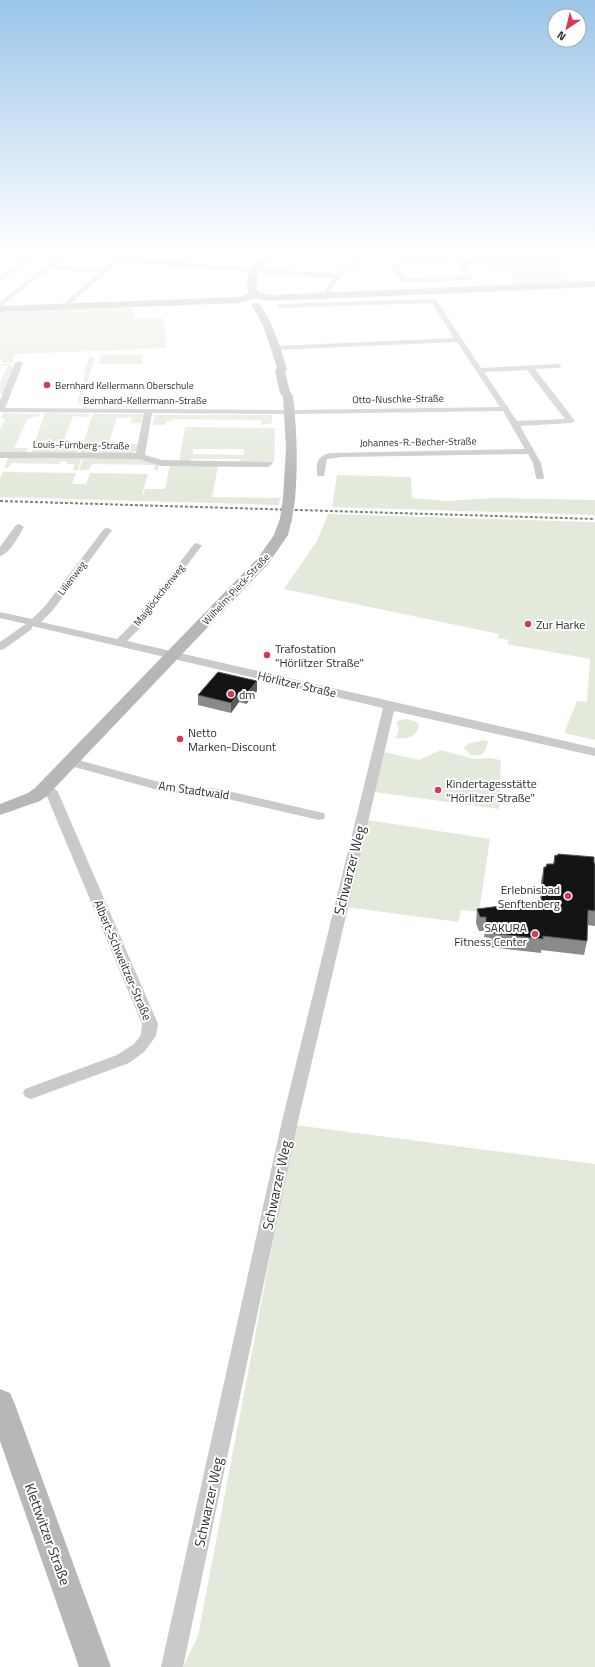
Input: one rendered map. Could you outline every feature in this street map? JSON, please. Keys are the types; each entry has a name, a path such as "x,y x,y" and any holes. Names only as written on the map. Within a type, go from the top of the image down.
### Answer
{"main road":[{"name":"Wilhelm-Pieck-Straße","path":"0,810 34,796 46,787 263,561 281,535 286,519 292,474 290,412 288,396 285,393 280,371 282,369 270,330"},
{"name":"Klettwitzer Straße","path":"0,1402 95,1667"}],"street":[{"path":"452,330 515,424 537,463 540,477"},
{"path":"276,348 458,340"},
{"path":"0,410 3,396 19,363"},
{"path":"478,370 558,366"},
{"path":"515,424 571,421 529,367"},
{"name":"Otto-Nuschke-Straße","path":"290,412 506,409"},
{"name":"Bernhard-Kellermann-Straße","path":"0,410 290,412"},
{"name":"Louis-Fürnberg-Straße","path":"0,455 140,456 148,412"},
{"name":"Johannes-R.-Becher-Straße","path":"321,474 320,462 322,459 331,455 531,451"},
{"path":"140,456 161,462 268,464"},
{"path":"0,553 19,527"},
{"name":"Lilienweg","path":"0,648 31,625 49,608 107,530"},
{"name":"Maiglöckchenweg","path":"120,642 136,626 197,546"},
{"name":"Hörlitzer Straße","path":"0,615 31,625 120,642 389,706 595,752"},
{"name":"Schwarzer Weg","path":"172,1667 290,1121 389,706"},
{"name":"Am Stadtwald","path":"76,757 169,789 219,793 319,816"},
{"name":"Albert-Schweitzer-Straße","path":"31,1093 123,1059 139,1048 148,1036 150,1024 52,792 46,787"}],"green space":[{"path":"0,330 165,330 167,348 15,354 13,363 2,363 2,360 0,360"},
{"path":"101,355 143,355 142,364 99,364"},
{"path":"89,357 95,357 81,403 77,403 86,373 84,372"},
{"path":"0,364 8,364 14,367 4,394 0,394 0,383 8,366 0,366"},
{"path":"4,413 40,414 39,416 28,418 14,448 28,448 26,453 0,452 0,430 5,419 0,417"},
{"path":"45,413 89,414 88,417 73,416 61,448 78,449 77,453 31,453"},
{"path":"93,414 143,414 141,423 130,423 132,417 117,418 107,448 122,449 124,444 138,444 137,451 131,453 80,453"},
{"path":"155,415 272,415 272,423 261,425 261,420 173,419 173,421 166,421 165,425 152,425"},
{"path":"185,427 275,428 274,463 240,462 240,459 190,459 189,462 179,462","holes":["193,449 244,449 244,455 193,454"]},
{"path":"8,458 81,459 78,470 73,470 75,464 66,464 67,461 60,461 59,464 11,463 8,468 4,468"},
{"path":"141,458 159,465 158,470 154,471 155,465 92,464 89,470 79,470 83,459"},
{"path":"170,465 218,466 212,497 280,498 279,505 0,497 0,478 3,472 76,473 72,484 86,484 90,473 148,474 143,495 145,489 165,489"},
{"path":"337,475 411,477 412,498 446,501 494,498 595,500 595,515 332,507"},
{"path":"328,514 595,522 595,740 564,733 577,701 587,702 590,659 507,644 509,640 497,638 499,634 284,589 317,541"},
{"path":"408,719 419,725 414,735 407,738 394,738 398,731 396,722"},
{"path":"482,740 488,741 486,749 481,755 471,755 464,748 470,743"},
{"path":"441,750 474,759 489,758 501,760 499,809 374,792 384,752 419,760"},
{"path":"368,820 490,839 479,912 461,910 458,922 346,907"},
{"path":"295,1125 595,1164 595,1667 183,1667 198,1636"}],"building":[{"path":"218,672 257,681 246,694 239,693 231,703 198,695"},
{"path":"558,854 594,857 595,911 588,910 587,941 543,936 543,939 490,933 491,924 486,923 486,917 480,917 477,909 541,901 544,867 546,867 547,864 554,864 555,855 557,856"}],"railway":[{"path":"0,501 595,519"}],"place":[{"name":"Bernhard Kellermann Oberschule","path":"47,385"},
{"name":"Zur Harke","path":"528,624"},
{"name":"Trafostation \"Hörlitzer Straße\"","path":"267,655"},
{"name":"dm","path":"231,694"},
{"name":"Netto Marken-Discount","path":"180,739"},
{"name":"Kindertagesstätte \"Hörlitzer Straße\"","path":"438,790"},
{"name":"Erlebnisbad Senftenberg","path":"568,896"},
{"name":"SAKURA Fitness Center","path":"535,934"}]}
